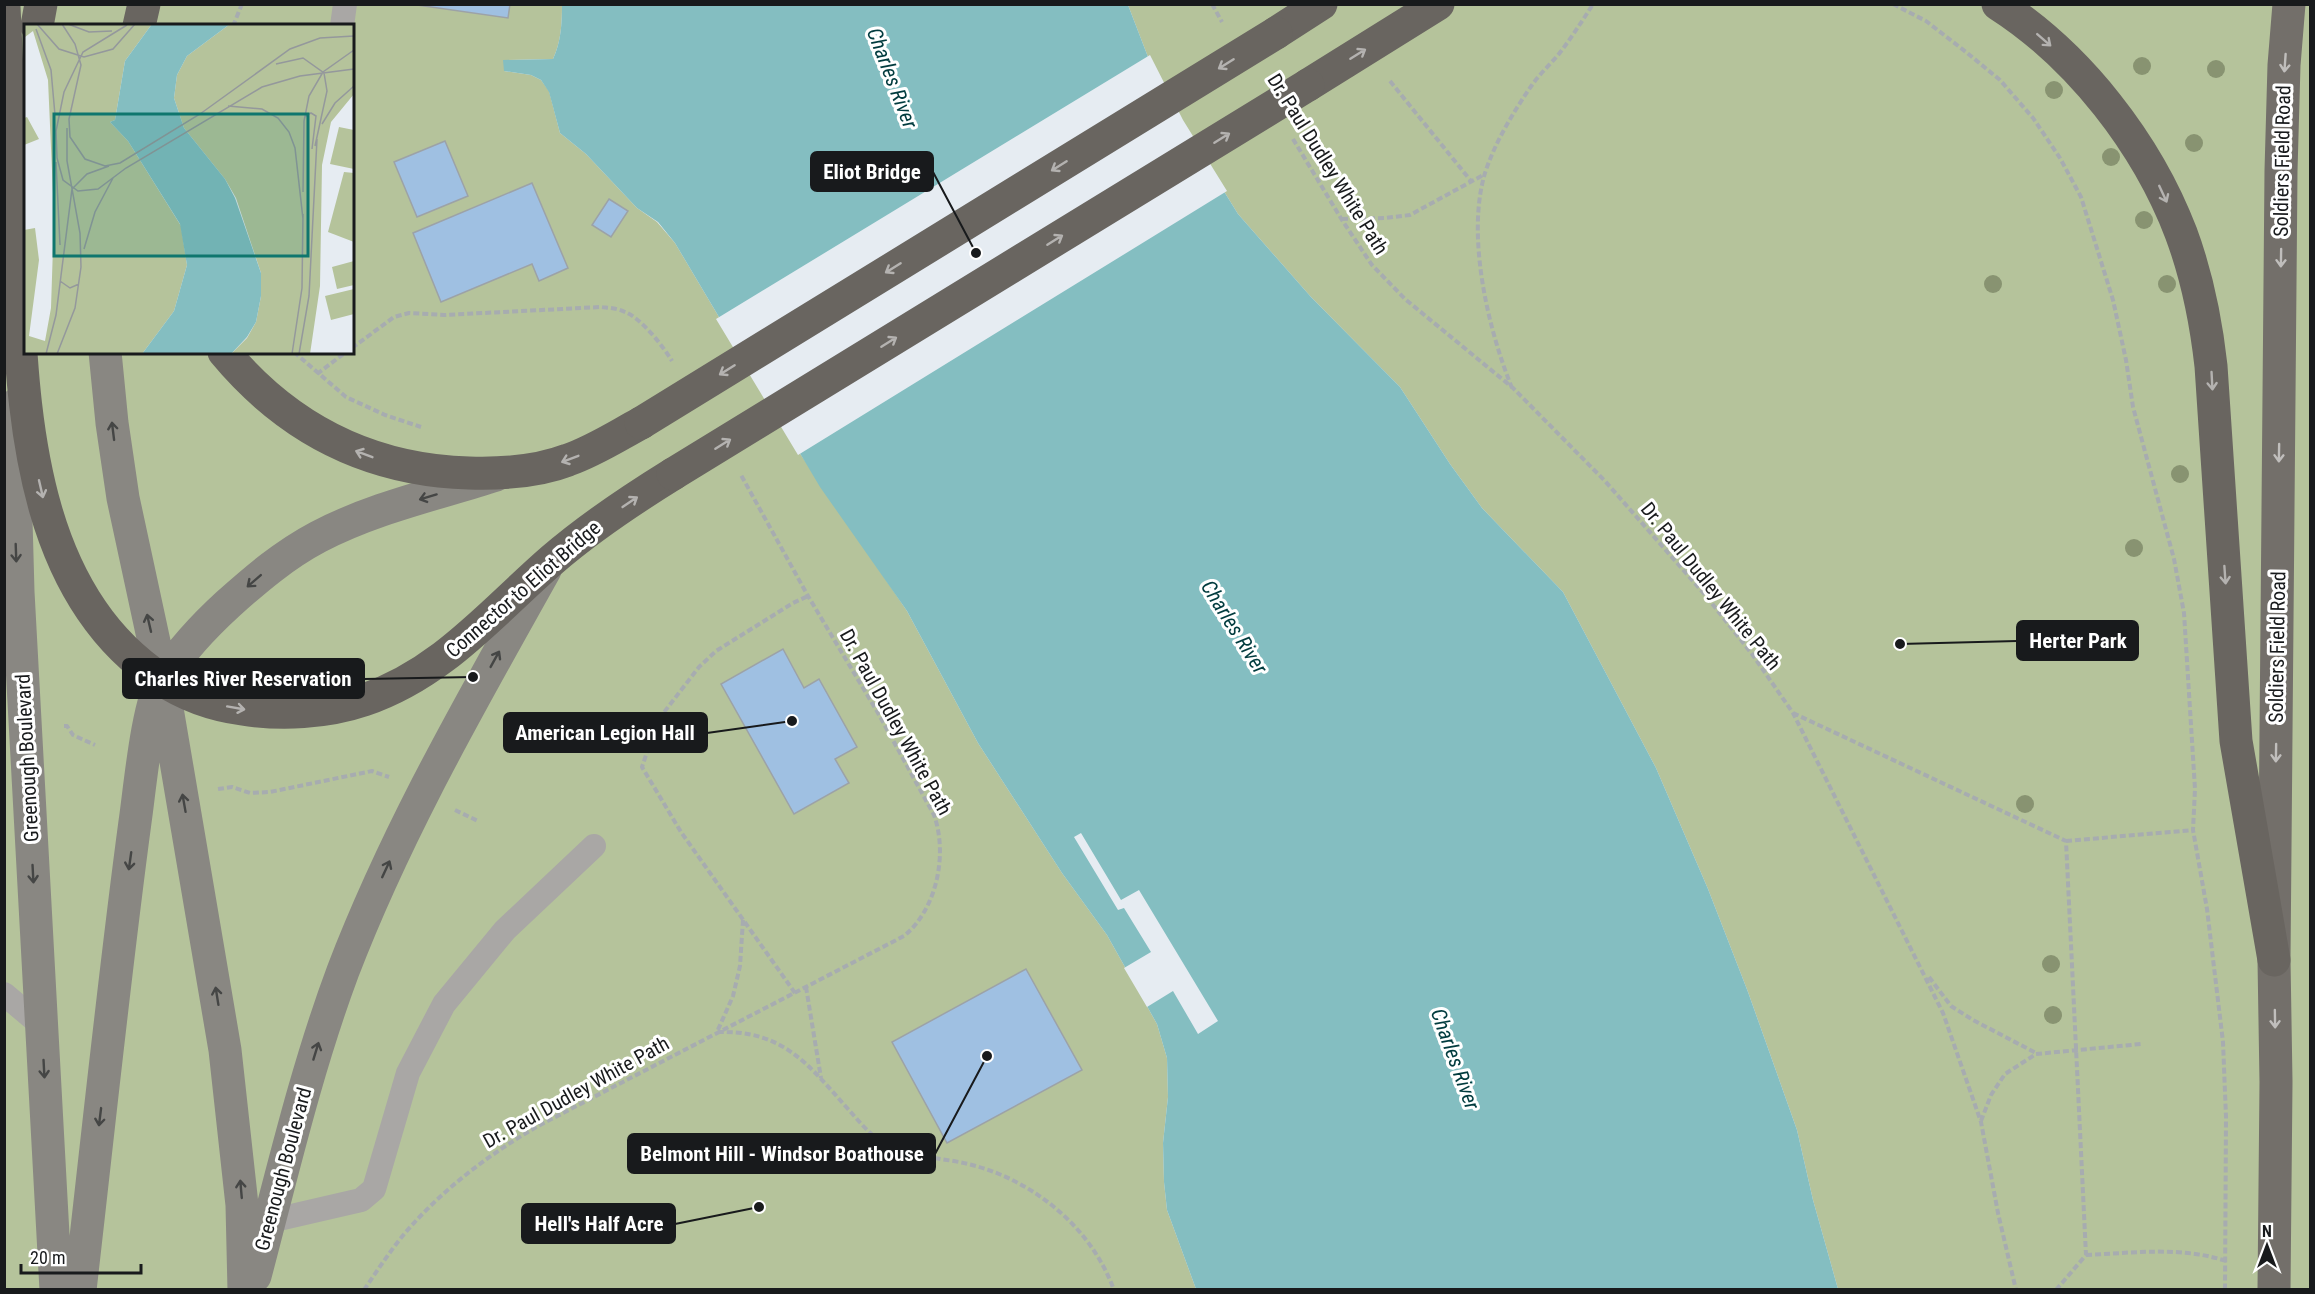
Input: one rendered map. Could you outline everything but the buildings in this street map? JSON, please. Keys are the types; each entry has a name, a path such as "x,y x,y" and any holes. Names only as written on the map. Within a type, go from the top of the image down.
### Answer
{"highway":[{"path":"37,24 41,4"},
{"path":"139,24 144,4"},
{"path":"226,354 245,376 278,406 318,433 355,451 381,460 436,471 504,473 531,470 567,461 641,423 1321,4"},
{"name":"Connector to Eliot Bridge","path":"19,327 25,399 44,504 67,568 87,605 113,639 141,665 162,680 198,698 223,706 250,710 306,711 363,700 402,684 444,658 466,641 550,562 592,528 673,474 1438,4"},
{"path":"1998,4 2061,55 2114,115 2157,182 2180,232 2196,280 2203,309 2211,366 2236,741 2274,960"},
{"path":"4,7 11,156"},
{"name":"Greenough Boulevard","path":"19,327 11,156 24,94"}],"main road":[{"name":"Soldiers Field Road","path":"2274,1290 2276,1093 2274,960 2281,171 2296,10"},
{"name":"Greenough Boulevard","path":"19,327 16,485 18,592 56,1290"},
{"name":"Greenough Boulevard","path":"105,354 113,432 123,498 162,680 225,1050 236,1141 256,1224 251,1290"},
{"name":"Greenough Boulevard","path":"80,1290 131,848 150,722 162,680 199,633 221,610 258,577 299,548 362,518 504,473"},
{"name":"Greenough Boulevard","path":"244,1290 256,1224 305,1087 323,1028 375,894 442,755 550,562"}],"lane":[{"path":"342,24 345,4"},
{"path":"4,520 16,485"},
{"path":"256,1224 361,1200 374,1189 408,1073 444,1004 505,930 594,846"},
{"path":"4,994 42,1025"}],"path":[{"path":"234,24 242,4"},
{"path":"1212,4 1227,30"},
{"path":"1513,388 1492,332 1484,295 1479,235 1480,200 1485,174 1498,142 1533,83 1562,50 1593,4"},
{"path":"1893,4 1926,21 2000,80 2033,118 2060,158 2081,197 2113,300 2133,407 2180,585 2185,620 2195,789 2193,830 2207,909 2223,1042 2226,1117 2225,1290"},
{"path":"1390,81 1471,181"},
{"name":"Dr. Paul Dudley White Path","path":"1287,130 1372,265 1405,299 1513,388 1605,481 1752,654 1793,713 1943,1013 1981,1122 1998,1213 2016,1290"},
{"path":"1342,220 1410,215 1485,174"},
{"path":"354,347 394,317 409,313 444,315 601,307 618,309 630,314 667,352 673,362"},
{"path":"296,354 346,397 385,415 425,429"},
{"path":"317,374 343,354"},
{"name":"Dr. Paul Dudley White Path","path":"364,1290 404,1234 437,1198 476,1166 538,1126 904,936 913,928 928,906 933,891 940,844 939,828 934,815 738,470"},
{"path":"795,993 681,832 642,767 658,720 707,659 750,629 808,596"},
{"path":"1793,713 2066,841 2193,830"},
{"path":"55,725 67,726 73,735 95,745"},
{"path":"214,789 232,788 250,793 270,792 372,771 382,773 392,779"},
{"path":"452,808 478,821"},
{"path":"2056,1290 2086,1255 2066,841"},
{"path":"743,920 740,966 733,996 717,1032 739,1032 769,1039 800,1058 865,1127 894,1148 913,1155 961,1162 995,1172 1038,1195 1067,1219 1095,1250 1114,1290"},
{"path":"1923,970 1951,1006 1972,1020 2036,1054"},
{"path":"806,987 822,1079"},
{"path":"1981,1122 1991,1095 2005,1074 2036,1054 2141,1044"},
{"path":"2086,1255 2180,1251 2206,1254 2226,1261"}],"green space":[{"path":"5,5 562,5 558,46 553,59 504,60 504,71 531,75 541,80 549,91 560,133 586,154 637,208 657,222 675,243 801,455 907,611 978,743 1062,873 1107,935 1157,1024 1167,1058 1168,1097 1163,1143 1167,1210 1196,1289 5,1290"},
{"path":"1128,5 2310,5 2310,1289 1838,1289 1813,1200 1797,1130 1748,992 1708,889 1656,768 1563,592 1482,508 1450,464 1400,387 1311,297 1238,214 1181,122 1148,57"}],"water":[{"name":"Charles River","path":"562,5 1128,5 1148,57 1181,122 1238,214 1311,297 1400,387 1450,464 1482,508 1563,592 1656,768 1708,889 1748,992 1797,1130 1813,1200 1838,1289 1196,1289 1167,1210 1163,1143 1168,1097 1167,1058 1157,1024 1107,935 1062,873 978,743 907,611 820,487 675,243 658,222 637,208 586,154 560,133 549,92 541,80 531,75 504,71 503,60 553,59 558,46"}],"pier":[{"path":"1150,55 1183,120 1227,191 798,455 716,319"},
{"path":"1081,833 1121,900 1139,890 1218,1021 1198,1034 1173,991 1147,1007 1124,968 1151,952 1124,908 1118,910 1074,837"}],"place":[{"name":"Eliot Bridge","path":"976,253"},
{"name":"Herter Park","path":"1900,644"},
{"name":"Charles River Reservation","path":"473,677"},
{"name":"American Legion Hall","path":"792,721"},
{"name":"Belmont Hill - Windsor Boathouse","path":"987,1056"},
{"name":"Hell's Half Acre","path":"759,1207"}]}
